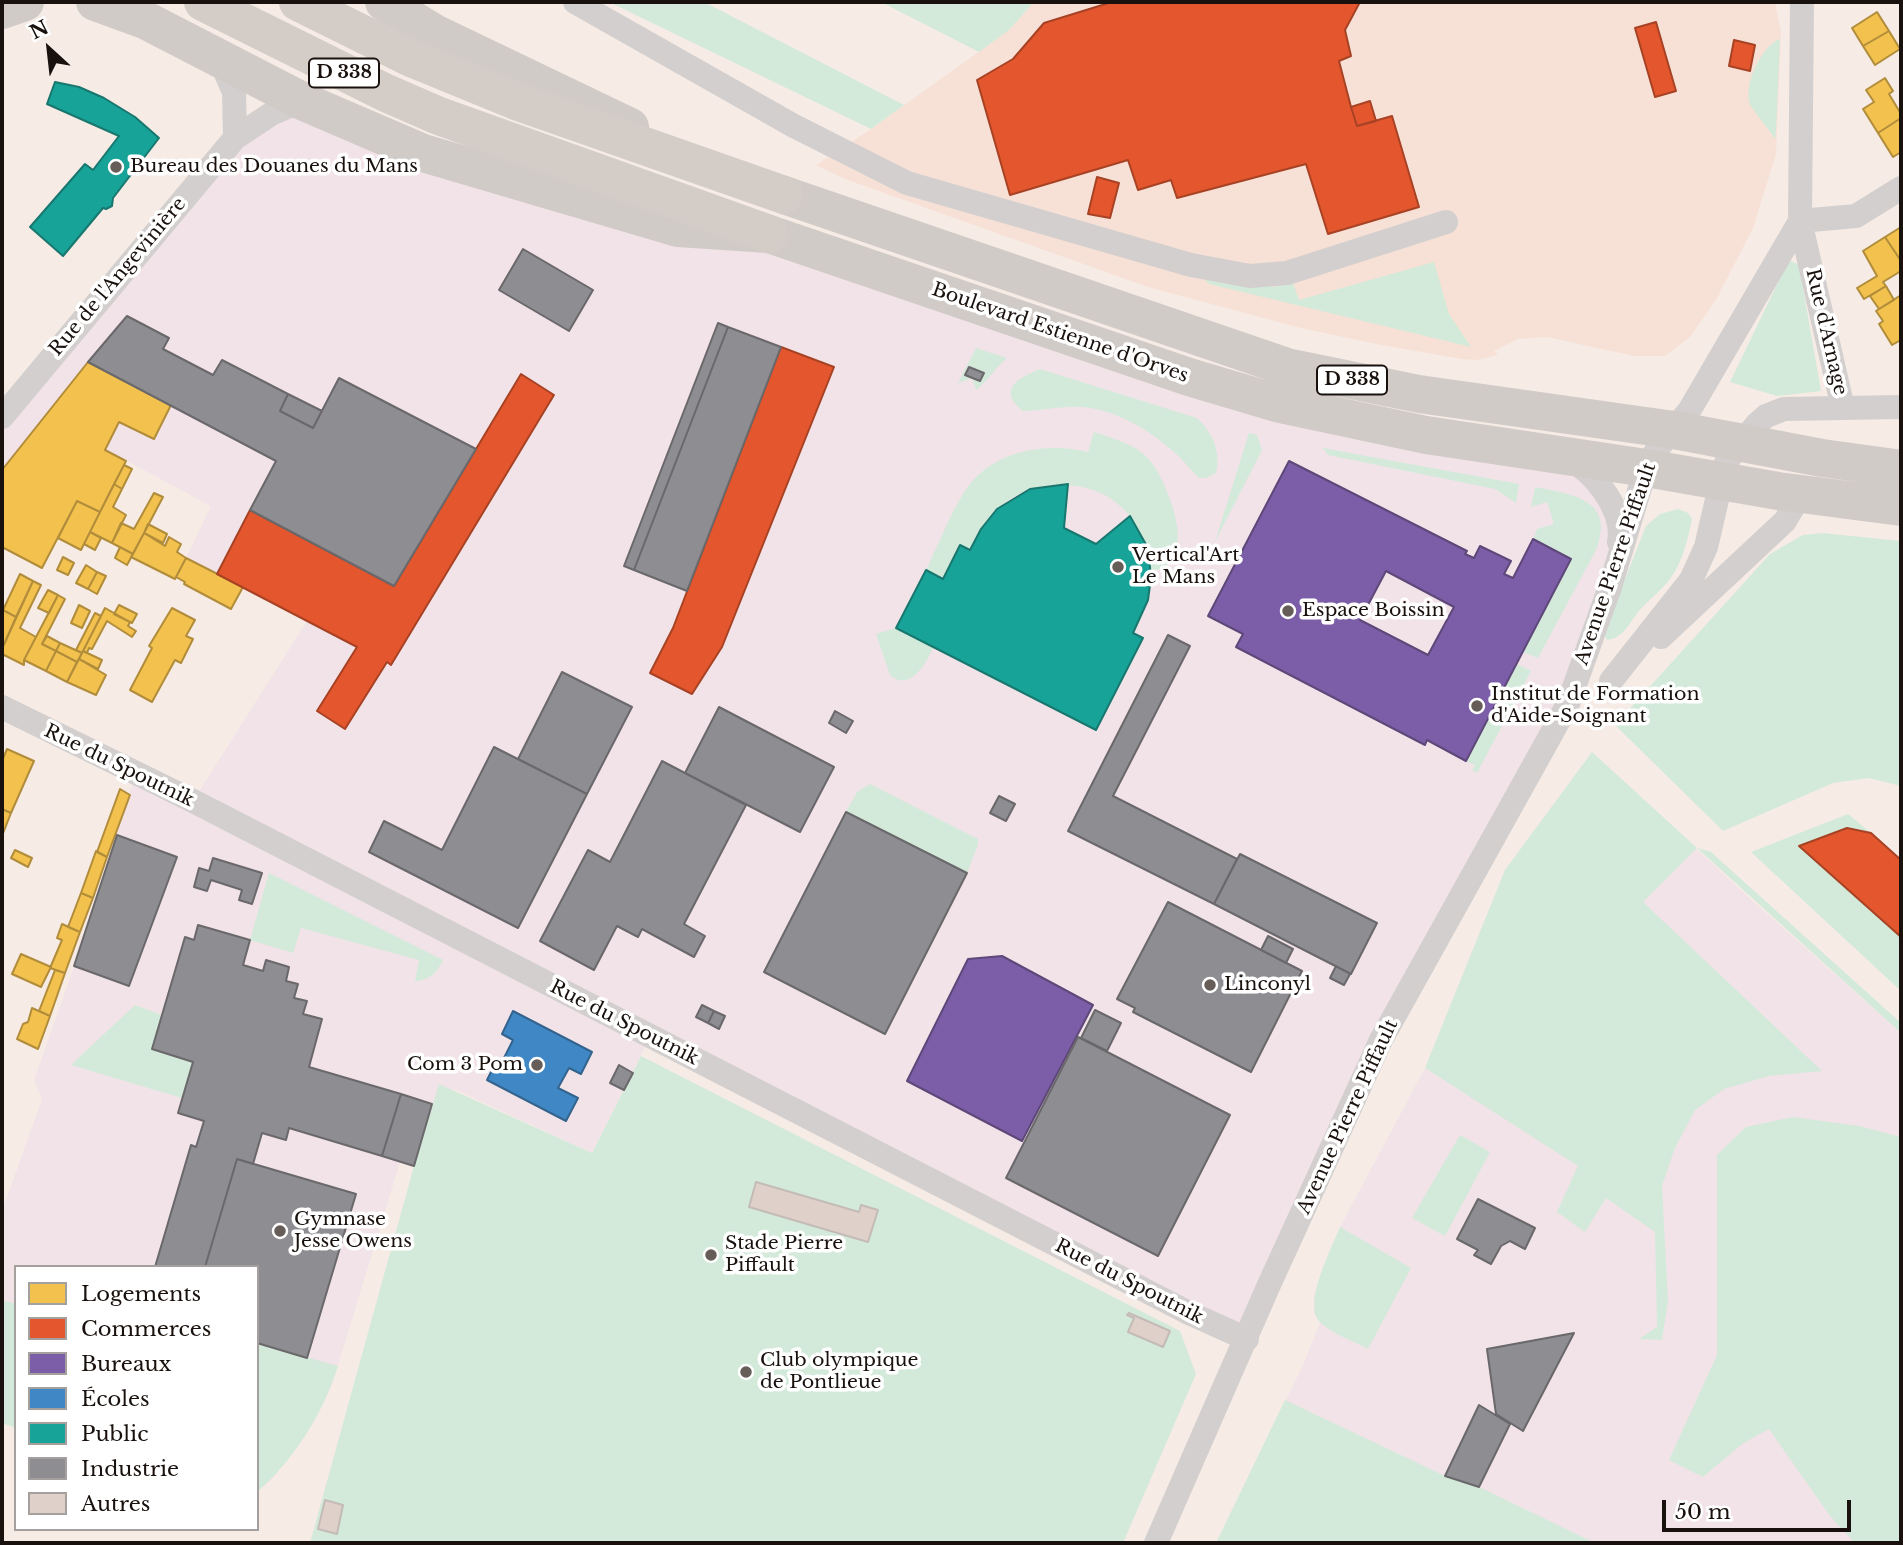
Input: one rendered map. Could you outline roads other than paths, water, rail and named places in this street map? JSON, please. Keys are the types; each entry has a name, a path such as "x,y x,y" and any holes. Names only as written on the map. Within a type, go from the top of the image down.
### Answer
{"highway":[{"name":"Boulevard Estienne d'Orves","path":"202,2 386,93 490,136 769,234"},
{"name":"Boulevard Estienne d'Orves","path":"298,2 411,58 518,101 784,195"}],"main road":[{"path":"2,10 25,2"},
{"path":"94,2 148,21 302,101 423,153 678,228 769,234"},
{"path":"396,7 434,33 736,177"},
{"name":"Boulevard Estienne d'Orves","path":"784,195 1287,367 1441,397 1674,430 1801,494 1901,507"},
{"name":"Boulevard Estienne d'Orves","path":"769,234 1189,377 1280,404 1426,435 1646,468 1728,458 1901,469"}],"street":[{"path":"575,2 794,126 907,183 1198,267 1250,276 1287,273 1446,222"},
{"name":"Rue d'Arnage","path":"1728,458 1766,416 1781,410 1802,407 1843,408 1800,221 1802,2"},
{"path":"220,60 234,93 235,138"},
{"name":"Rue de l'Angevinière","path":"2,417 235,138 271,114 302,101"},
{"path":"1800,221 1856,216 1901,188"},
{"name":"Rue d'Arnage","path":"1674,430 1689,411 1800,221"},
{"path":"1843,408 1901,407"},
{"name":"Avenue Pierre Piffault","path":"1156,1543 1268,1287 1381,1041 1567,704 1610,587 1646,468 1658,448 1674,430"},
{"path":"1565,457 1587,471 1601,487 1617,517 1620,536 1610,587"},
{"name":"Avenue Pierre Piffault","path":"1611,681 1691,580 1706,547 1728,458"},
{"name":"Avenue Pierre Piffault","path":"1567,704 1611,681 1676,624 1785,521 1801,494"},
{"name":"Rue du Spoutnik","path":"4,716 193,801 1177,1307 1247,1339"}],"place":[{"name":"Bureau des Douanes du Mans","path":"116,167"},
{"name":"Vertical'Art Le Mans","path":"1118,567"},
{"name":"Espace Boissin","path":"1288,611"},
{"name":"Institut de Formation d'Aide-Soignant","path":"1477,706"},
{"name":"Linconyl","path":"1210,985"},
{"name":"Com 3 Pom","path":"537,1065"},
{"name":"Gymnase Jesse Owens","path":"280,1231"},
{"name":"Stade Pierre Piffault","path":"711,1255"},
{"name":"Club olympique de Pontlieue","path":"746,1372"}]}
